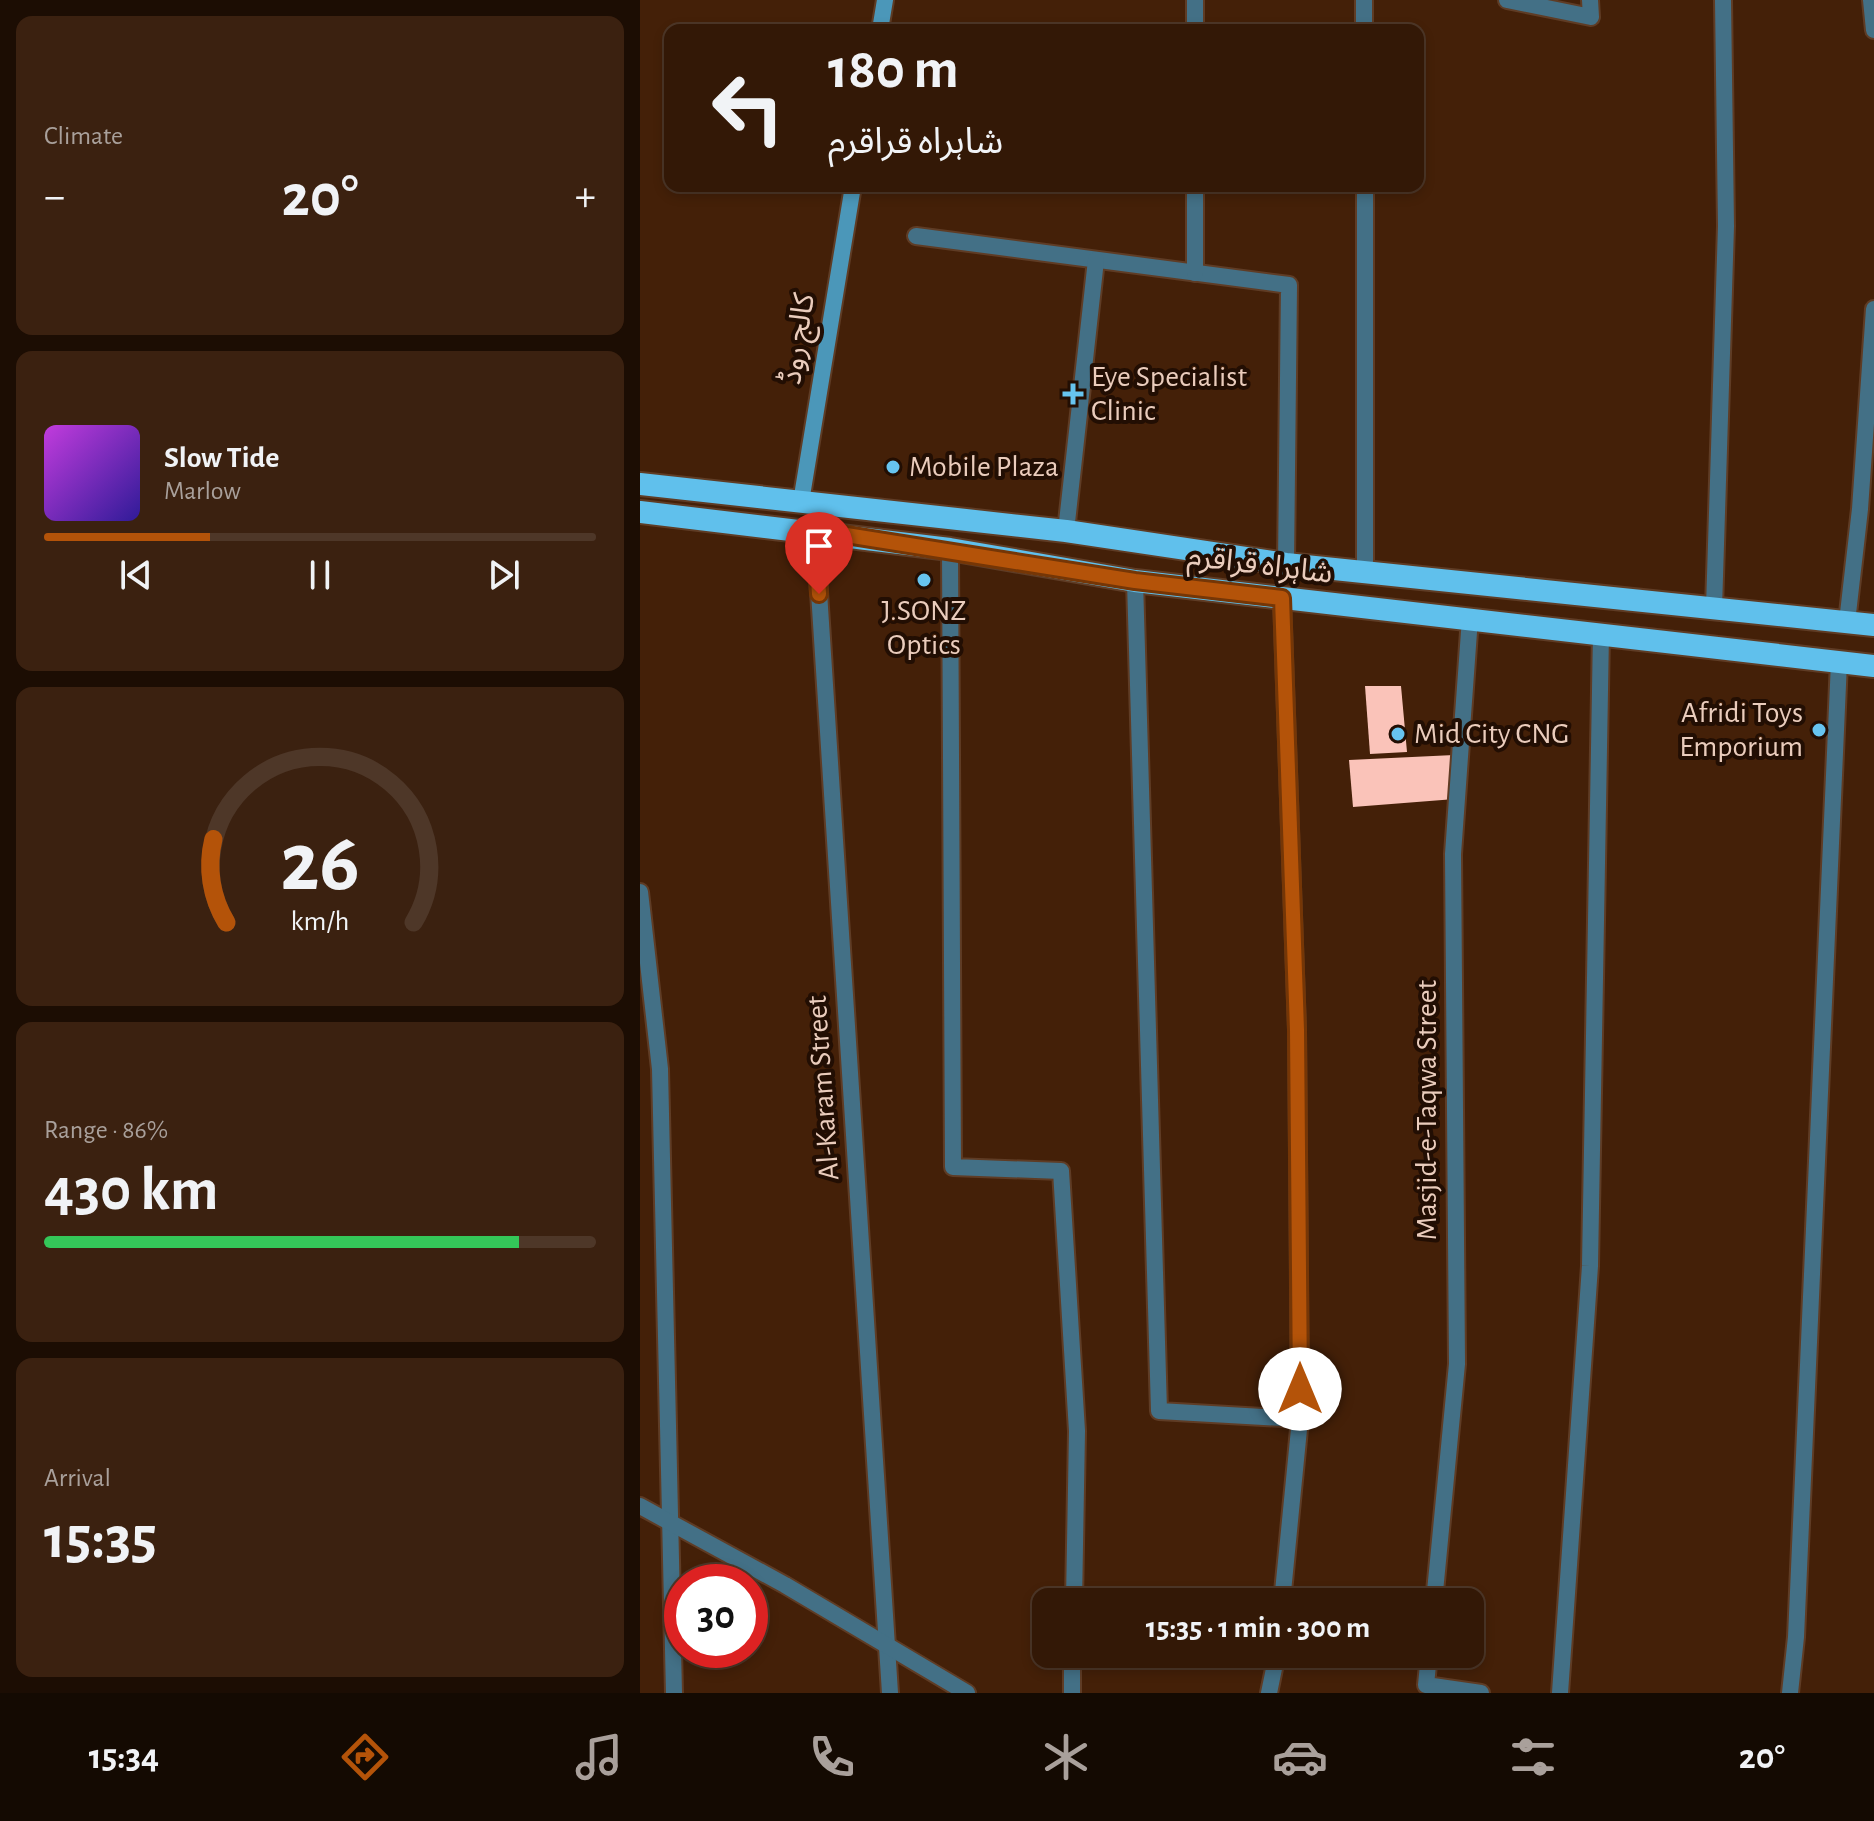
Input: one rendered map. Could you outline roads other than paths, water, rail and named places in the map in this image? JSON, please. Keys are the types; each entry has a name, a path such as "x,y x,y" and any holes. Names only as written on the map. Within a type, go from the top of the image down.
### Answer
{"highway":[{"name":"شاہراہ قراقرم","path":"640,484 1066,531 1286,564 1874,625"},
{"name":"شاہراہ قراقرم","path":"640,512 815,530 950,549 1135,581 1874,666"}],"main road":[{"path":"881,24 885,0"},
{"name":"کالج روڈ","path":"801,502 852,192"}],"street":[{"path":"1195,0 1195,24"},
{"path":"1364,0 1364,24"},
{"path":"1507,0 1591,17 1590,0"},
{"path":"1714,608 1726,226 1723,0"},
{"path":"1871,0 1874,30"},
{"path":"1195,192 1195,273"},
{"path":"1365,192 1365,573"},
{"path":"916,236 1289,285 1286,564"},
{"path":"1066,531 1096,260"},
{"path":"1847,622 1860,509 1874,309"},
{"name":"Al-Karam Street","path":"815,530 890,1693"},
{"path":"950,549 953,1167 1061,1171 1077,1431 1074,1588"},
{"path":"1135,581 1159,1411 1300,1419"},
{"path":"1282,598 1297,1030 1300,1419 1283,1588"},
{"name":"Masjid-e-Taqwa Street","path":"1435,1588 1457,1364 1453,854 1470,618"},
{"path":"1560,1693 1590,1266 1601,633"},
{"path":"1790,1693 1797,1622 1839,662"},
{"path":"640,892 660,1069 674,1693"},
{"path":"640,1506 672,1521 886,1643 967,1693"},
{"path":"1072,1668 1072,1693"},
{"path":"1269,1693 1274,1668"},
{"path":"1428,1668 1426,1685 1481,1693"}],"place":[{"name":"Eye Specialist Clinic","path":"1073,394"},
{"name":"Mobile Plaza","path":"893,467"},
{"name":"J.SONZ Optics","path":"924,580"},
{"name":"Afridi Toys Emporium","path":"1819,730"},
{"name":"Mid City CNG","path":"1398,734"}]}
